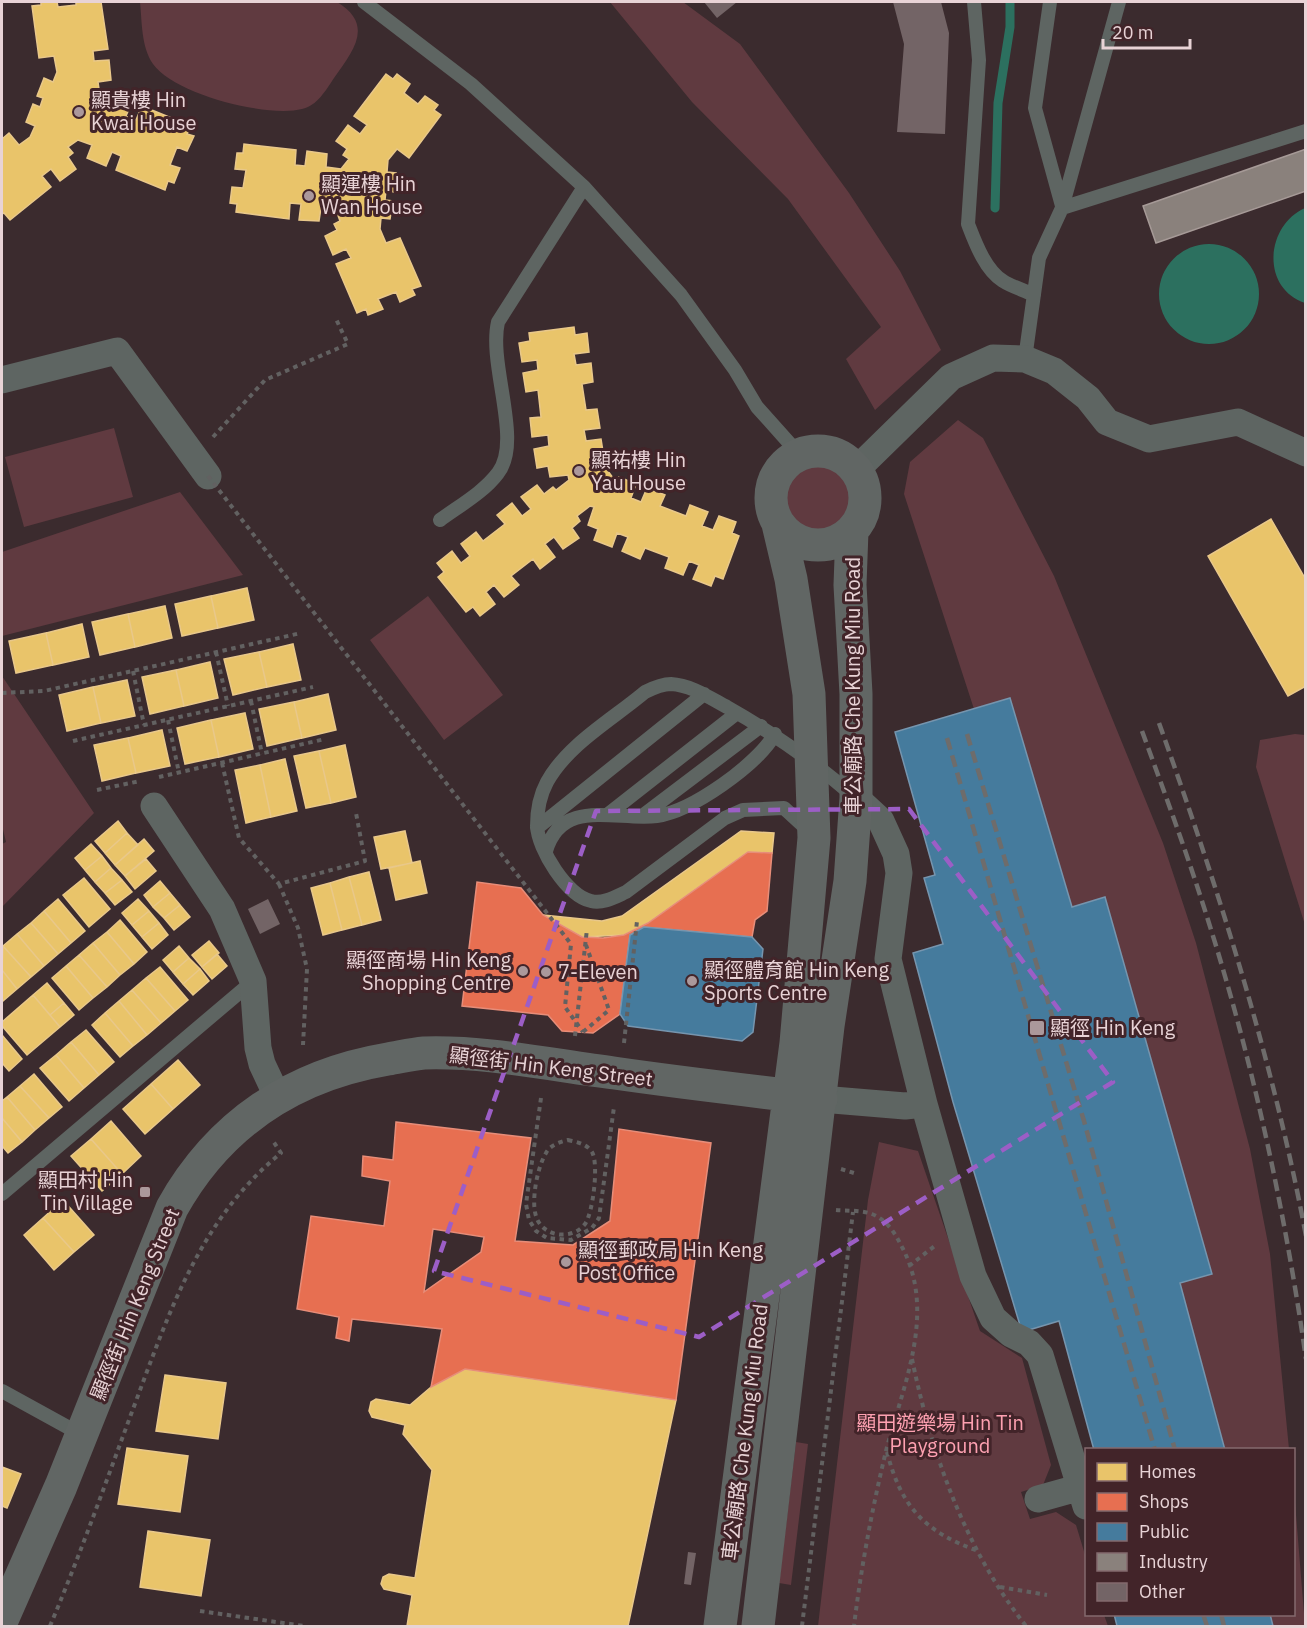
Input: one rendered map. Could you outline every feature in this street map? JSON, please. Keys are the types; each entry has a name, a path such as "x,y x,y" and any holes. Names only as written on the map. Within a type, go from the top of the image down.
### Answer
{"street":[{"path":"2,380 117,351 201,467"},
{"path":"857,469 951,376 993,358 1025,358 1054,371 1088,398 1107,422 1149,439 1238,422 1305,453"},
{"path":"816,450 831,451 857,469 864,483 866,498 863,516 852,531 838,541 823,545 802,543 789,536 778,524 771,507 771,490 775,477 785,463 799,454 816,450"},
{"name":"車公廟路 Che Kung Miu Road","path":"720,1626 789,1095 814,838 812,759 801,633 778,524"},
{"name":"車公廟路 Che Kung Miu Road","path":"758,1626 828,1026 850,881 855,798 856,694 850,585 852,531"},
{"path":"855,798 881,821 896,854 899,873 888,959 924,1104 982,1299 993,1318 1011,1334 1029,1343 1040,1355 1084,1497 1038,1499"},
{"path":"154,806 222,909 253,981 258,1048 262,1064 277,1096"},
{"name":"顯徑街 Hin Keng Street","path":"2,1620 82,1435 162,1230 189,1178 216,1146 277,1096 321,1076 370,1062 422,1053 482,1055 821,1099"},
{"path":"821,1099 905,1106 924,1104"}],"lane":[{"path":"364,2 471,84 584,187 681,295 735,370 757,408 799,454"},
{"path":"974,2 979,60 968,224 975,244 1001,281 1034,295"},
{"path":"1050,2 1035,108 1062,208"},
{"path":"1025,358 1039,258 1062,208 1119,2"},
{"path":"1062,208 1305,131"},
{"path":"440,520 493,480 504,463 508,441 495,347 498,322 584,187"},
{"path":"814,838 784,808 743,810 725,818 626,892 609,900 591,902 576,894 564,883 546,851 537,828 539,799 548,780 567,756 645,692 657,686 672,684 704,694 775,734 812,759 855,798"},
{"path":"537,828 704,694"},
{"path":"607,815 738,713"},
{"path":"642,816 761,726"},
{"path":"546,851 550,838 560,827 584,816 642,816 677,811 696,801 763,752 775,734"},
{"path":"2,1194 253,981"},
{"path":"2,1390 82,1435"}],"path":[{"path":"335,316 348,344 265,380 201,467 571,944 565,1007 583,1032 609,1010 586,944"},
{"path":"2,693 44,691 301,633"},
{"path":"216,652 228,706"},
{"path":"133,671 144,725"},
{"path":"72,741 313,687"},
{"path":"251,701 262,754"},
{"path":"168,720 179,773"},
{"path":"97,790 325,739"},
{"path":"222,763 239,838 279,884 298,928 307,969 303,1045"},
{"path":"279,884 365,861 356,813"},
{"path":"624,1043 637,921"},
{"path":"575,1036 587,929"},
{"path":"541,1098 526,1203 529,1220 536,1231 547,1238 583,1235 599,1218 614,1107"},
{"path":"568,1140 582,1143 592,1152 596,1165 590,1213 584,1225 574,1233 561,1238 543,1227 538,1221 534,1208 546,1152 556,1143 568,1140"},
{"name":"顯徑街 Hin Keng Street","path":"50,1626 150,1365 196,1256 221,1216 281,1152 273,1141"},
{"path":"838,1167 856,1174"},
{"path":"832,1210 870,1213 886,1222 906,1254 917,1295 918,1316 912,1358 886,1450 870,1524 854,1626"},
{"path":"802,1626 853,1212"},
{"path":"912,1358 934,1450 951,1494 978,1551 1026,1626"},
{"path":"886,1450 894,1478 907,1504 927,1526 951,1541 978,1551"},
{"path":"999,1587 1047,1595"},
{"path":"200,1611 304,1626"}],"highlighted area":[{"path":"909,809 1113,1082 699,1337 434,1271 596,811"}],"green space":[{"path":"140,2 337,2 349,11 355,20 358,29 357,38 348,58 312,105 286,111 245,107 200,94 180,85 164,75 153,64 144,42"},
{"path":"610,2 683,2 740,44 849,193 900,271 941,350 875,410 846,359 881,327 788,199 692,102"},
{"path":"958,420 983,438 1054,576 1163,843 1196,943 1250,1149 1270,1254 1289,1448 1225,1448 1180,1283 1212,1274 1104,898 1072,907 1010,698 974,709 904,494 910,462"},
{"path":"114,428 133,497 24,527 5,457"},
{"path":"819,456 835,459 849,468 858,482 861,498 858,514 849,528 835,537 819,540 803,537 789,528 780,514 777,498 780,482 789,468 803,459"},
{"path":"180,492 243,575 2,636 2,552"},
{"path":"428,596 503,695 444,740 370,640"},
{"path":"2,676 94,813 2,907 2,844 6,842 2,825"},
{"path":"1295,734 1305,735 1305,925 1256,767 1260,740"},
{"name":"顯田遊樂場 Hin Tin Playground","path":"879,1142 918,1151 980,1331 1022,1358 1051,1465 1043,1485 1021,1492 1030,1519 1056,1512 1076,1525 1085,1555 1085,1616 1104,1616 1108,1626 818,1626 868,1200"},
{"path":"796,1442 808,1444 791,1585 779,1583"},
{"path":"1295,1502 1305,1626 1273,1626 1270,1616 1295,1616"}],"shaded area":[{"path":"1305,208 1305,303 1290,295 1281,284 1275,271 1274,256 1276,242 1282,228 1292,216"},
{"path":"1209,244 1228,248 1245,258 1255,275 1259,294 1255,313 1245,330 1228,340 1209,344 1190,340 1173,330 1163,313 1159,294 1163,275 1173,258 1190,248"}],"building: Homes":[{"name":"顯貴樓 Hin Kwai House","path":"41,2 57,2 58,7 76,5 76,2 101,2 108,49 93,51 94,61 109,60 111,80 98,82 99,89 92,90 94,102 108,108 113,95 132,102 126,116 136,120 142,106 191,126 187,134 194,136 187,151 177,147 170,165 180,168 174,183 168,181 165,190 116,170 121,156 112,152 106,166 87,158 92,145 78,140 68,147 73,153 68,157 76,169 60,181 51,169 42,176 51,187 10,220 4,213 2,214 2,139 9,133 19,145 30,137 35,126 26,122 33,104 40,107 43,98 37,96 44,78 53,82 57,72 54,56 39,58 32,6 41,5"},
{"name":"顯運樓 Hin Wan House","path":"386,74 393,79 397,74 410,84 404,93 418,104 425,96 438,105 434,110 441,115 409,158 397,149 388,160 387,172 396,173 394,192 386,190 385,200 393,201 390,219 381,218 380,229 386,243 400,238 421,286 412,289 415,295 400,302 396,292 378,299 383,309 368,315 366,309 357,313 336,264 351,258 346,249 333,255 325,236 337,230 334,224 340,221 336,210 321,208 319,221 299,220 301,204 290,203 289,219 236,212 237,204 230,203 232,187 243,188 246,170 235,169 237,153 243,153 244,144 296,150 295,165 305,166 307,151 327,154 326,167 341,169 349,159 343,155 347,149 336,141 348,125 360,134 367,125 354,116"},
{"name":"顯祐樓 Hin Yau House","path":"574,327 575,335 587,333 589,352 574,354 576,365 591,363 593,382 582,384 586,410 597,409 600,428 584,430 586,441 601,439 604,458 599,459 616,482 619,477 636,484 631,498 641,502 647,488 665,495 660,506 686,516 690,505 708,512 702,526 713,530 719,516 736,522 732,533 739,536 723,579 715,576 711,586 693,579 699,565 689,561 683,575 665,568 669,557 645,548 640,559 622,551 628,537 617,533 612,547 594,540 598,529 588,525 594,507 590,506 577,516 580,521 572,528 579,538 563,549 554,537 545,544 555,557 540,569 533,559 511,576 519,585 504,597 494,585 486,592 495,604 480,616 473,607 466,612 438,577 444,572 437,563 452,551 461,563 470,556 461,544 476,532 483,541 505,524 497,515 512,503 522,516 531,509 521,497 537,485 544,494 553,487 556,490 569,480 568,475 550,477 548,466 537,468 534,449 549,446 548,435 532,437 530,418 541,417 538,390 526,392 523,373 538,370 537,360 522,362 519,343 530,341 529,333"},
{"path":"1271,519 1306,580 1306,686 1288,696 1208,556"},
{"path":"247,588 254,620 218,628 211,596"},
{"path":"211,596 218,628 182,636 175,604"},
{"path":"165,606 172,638 135,647 128,614"},
{"path":"128,614 135,647 100,655 92,622"},
{"path":"82,624 89,657 53,665 46,633"},
{"path":"46,633 53,665 16,673 9,641"},
{"path":"293,644 301,680 267,687 259,652"},
{"path":"259,652 267,687 233,695 224,659"},
{"path":"210,662 218,698 184,706 176,670"},
{"path":"176,670 184,706 150,714 142,677"},
{"path":"127,680 135,716 101,723 93,687"},
{"path":"93,687 101,723 67,731 59,695"},
{"path":"328,694 336,730 302,738 294,702"},
{"path":"294,702 302,738 267,746 259,709"},
{"path":"245,713 253,749 219,757 211,720"},
{"path":"211,720 219,757 185,764 177,728"},
{"path":"162,730 170,766 136,773 128,738"},
{"path":"128,738 136,773 102,781 94,745"},
{"path":"345,745 356,797 331,803 319,751"},
{"path":"319,751 331,803 306,808 294,756"},
{"path":"285,759 297,811 271,817 260,765"},
{"path":"260,765 271,817 246,823 235,770"},
{"path":"118,821 127,833 105,853 95,841"},
{"path":"405,831 412,863 381,869 374,837"},
{"path":"741,831 774,833 772,853 748,852 648,923 624,935 582,937 543,915 602,921 622,916"},
{"path":"127,833 138,845 115,865 105,853"},
{"path":"144,839 154,851 125,876 115,865"},
{"path":"91,844 102,856 85,870 75,858"},
{"path":"102,856 111,868 95,882 85,870"},
{"path":"146,859 156,871 135,889 125,876"},
{"path":"420,861 427,893 396,900 389,868"},
{"path":"111,868 122,880 105,893 95,882"},
{"path":"369,872 381,920 362,925 349,877"},
{"path":"349,877 362,925 342,930 330,883"},
{"path":"84,878 110,909 89,927 63,895"},
{"path":"122,880 132,892 115,905 105,893"},
{"path":"160,881 170,893 153,907 144,895"},
{"path":"330,883 342,930 323,935 311,888"},
{"path":"170,893 180,905 164,918 153,907"},
{"path":"58,899 85,931 71,943 44,911"},
{"path":"138,899 149,911 132,925 122,913"},
{"path":"180,905 190,917 174,930 164,918"},
{"path":"44,911 71,943 58,954 31,923"},
{"path":"149,911 159,923 142,937 132,925"},
{"path":"120,920 147,952 134,964 107,932"},
{"path":"31,923 58,954 44,966 17,934"},
{"path":"159,923 168,935 152,949 142,937"},
{"path":"107,932 134,964 120,975 93,943"},
{"path":"17,934 44,966 31,977 3,946"},
{"path":"209,941 219,953 202,967 192,955"},
{"path":"93,943 120,975 107,987 79,955"},
{"path":"3,946 31,977 17,989 2,970"},
{"path":"179,946 189,958 173,972 163,960"},
{"path":"217,954 227,966 212,979 202,967"},
{"path":"79,955 107,987 93,998 66,966"},
{"path":"189,958 200,969 183,984 173,972"},
{"path":"66,966 93,998 79,1010 52,978"},
{"path":"160,967 188,1000 175,1011 146,978"},
{"path":"200,969 209,981 193,995 183,984"},
{"path":"2,970 17,989 3,1001 2,998"},
{"path":"146,978 175,1011 161,1023 132,990"},
{"path":"47,983 64,1003 50,1015 33,995"},
{"path":"132,990 161,1023 147,1035 119,1001"},
{"path":"33,995 60,1027 27,1055 2,1026 2,1022"},
{"path":"119,1001 147,1035 133,1046 105,1013"},
{"path":"64,1003 74,1015 60,1027 50,1015"},
{"path":"105,1013 133,1046 120,1057 92,1025"},
{"path":"86,1030 114,1062 99,1075 71,1042"},
{"path":"2,1035 22,1059 9,1071 2,1063"},
{"path":"71,1042 99,1075 84,1088 56,1055"},
{"path":"56,1055 84,1088 69,1101 40,1068"},
{"path":"178,1060 200,1085 173,1109 151,1084"},
{"path":"34,1074 62,1107 49,1118 20,1086"},
{"path":"151,1084 173,1109 145,1134 123,1109"},
{"path":"20,1086 49,1118 35,1130 7,1097"},
{"path":"7,1097 35,1130 22,1142 2,1118 2,1101"},
{"path":"2,1118 22,1142 8,1153 2,1146"},
{"path":"111,1121 141,1156 122,1174 91,1139"},
{"path":"91,1139 122,1174 102,1191 71,1156"},
{"path":"63,1200 94,1235 74,1252 43,1218"},
{"path":"43,1218 74,1252 54,1270 24,1235"},
{"path":"465,1369 676,1400 628,1626 407,1626 412,1595 384,1589 381,1584 383,1577 389,1574 415,1578 432,1470 403,1434 405,1425 372,1417 369,1411 371,1402 376,1399 410,1405 431,1387"},
{"path":"165,1375 226,1383 218,1439 156,1431"},
{"path":"127,1448 188,1456 180,1512 118,1504"},
{"path":"2,1467 21,1474 7,1508 2,1506"},
{"path":"148,1531 210,1540 201,1596 140,1587"}],"building: Shops":[{"name":"7-Eleven","path":"748,852 772,853 767,911 755,920 752,937 644,927 630,935 620,1014 593,1033 562,1031 548,1015 462,1006 477,882 521,888 543,915 582,937 603,938 624,935 648,923"},
{"path":"396,1122 531,1138 515,1241 573,1245 610,1221 619,1129 711,1143 676,1400 465,1369 431,1387 442,1329 352,1319 349,1341 336,1338 339,1317 297,1309 311,1216 384,1226 390,1181 362,1176 363,1156 393,1160","holes":["433,1229 484,1237 481,1252 424,1292"]}],"building: Public":[{"name":"顯徑 Hin Keng","path":"1010,698 1072,907 1105,897 1212,1274 1180,1283 1224,1448 1093,1448 1059,1321 1022,1332 953,1102 913,953 943,944 924,878 935,875 895,732"},
{"name":"顯徑體育館 Hin Keng Sports Centre","path":"644,927 752,937 763,949 753,1032 742,1041 628,1026 620,1014 630,935"},
{"path":"1114,1616 1270,1616 1273,1626 1117,1626"}],"building: Industry":[{"path":"1306,149 1306,191 1156,243 1143,206"}],"building: Other":[{"path":"704,2 737,2 717,18"},
{"path":"893,2 941,2 949,33 945,134 897,132 904,44"},
{"path":"268,899 280,924 260,934 248,909"},
{"path":"688,1552 696,1553 691,1585 684,1584"}],"waterway":[{"path":"995,208 998,103 1010,27 1010,2"}],"railway":[{"path":"1159,723 1203,849 1243,976 1278,1105 1306,1236"},
{"path":"1142,731 1200,896 1239,1028 1278,1192 1306,1359"},
{"path":"967,734 1084,1121 1174,1448"},
{"path":"947,738 1154,1448"},
{"path":"1204,1616 1207,1626"},
{"path":"1222,1616 1224,1626"}],"place":[{"name":"顯貴樓 Hin Kwai House","path":"79,112"},
{"name":"顯運樓 Hin Wan House","path":"309,196"},
{"name":"顯祐樓 Hin Yau House","path":"579,471"},
{"name":"顯徑商場 Hin Keng Shopping Centre","path":"523,971"},
{"name":"7-Eleven","path":"546,972"},
{"name":"顯徑體育館 Hin Keng Sports Centre","path":"692,981"},
{"name":"顯徑 Hin Keng","path":"1037,1028"},
{"name":"顯田村 Hin Tin Village","path":"145,1192"},
{"name":"顯徑郵政局 Hin Keng Post Office","path":"566,1262"}]}
